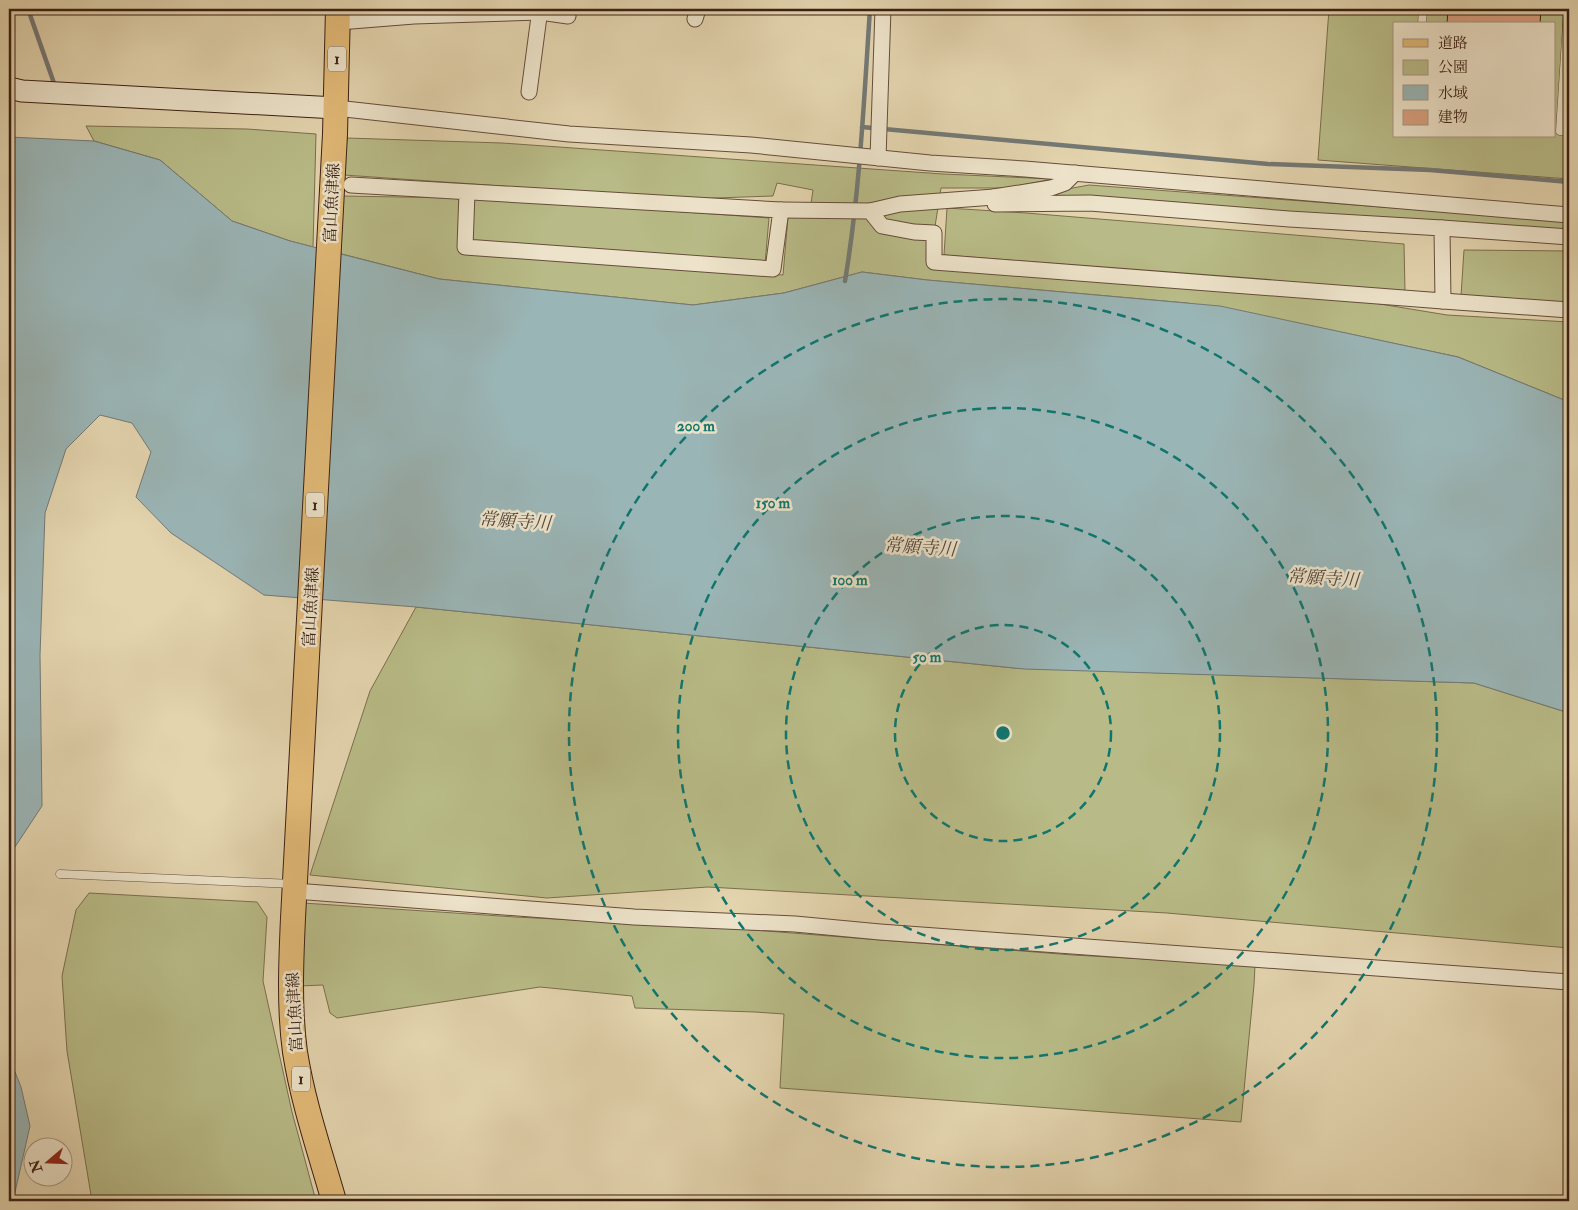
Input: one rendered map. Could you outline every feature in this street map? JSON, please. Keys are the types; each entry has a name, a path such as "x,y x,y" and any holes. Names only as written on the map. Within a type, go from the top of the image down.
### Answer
{"main road":[{"name":"富山魚津線","path":"334,1201 309,1116 295,1052 291,1002 293,918 335,134 339,15"}],"street":[{"path":"878,158 883,9"},
{"path":"339,15 414,16 540,10 568,16"},
{"path":"529,92 540,10"},
{"path":"9,88 22,91 336,108 569,134 751,145 878,158 1569,215"},
{"path":"351,185 781,210 870,211 900,204 994,196 1050,188 1065,183 1075,173"},
{"path":"467,192 465,247 772,269 781,210"},
{"path":"994,196 995,204 1090,203 1289,219 1569,237"},
{"path":"870,211 882,226 914,232 934,233 934,262 1569,310"},
{"path":"1442,228 1443,301"},
{"path":"295,884 634,917 795,924 880,932 1569,982"}],"lane":[{"path":"1422,22 1423,9"},
{"path":"1568,9 1567,58 1563,75 1557,131 1569,132"},
{"path":"1556,74 1563,75"},
{"path":"60,874 295,884"}],"green space":[{"path":"1329,9 1569,9 1569,179 1318,160"},
{"path":"86,126 247,129 316,134 313,247 232,221 160,160 94,141"},
{"path":"347,138 502,143 943,174 1053,179 1006,188 941,188 929,265 1374,303 1447,315 1569,322 1569,402 1458,357 1307,325 1187,303 927,280 862,272 784,293 693,305 439,279 338,253 343,196 459,198 460,253 783,275 788,217 809,217 813,190 777,183 773,196 687,199 344,175"},
{"path":"1089,185 1569,221 1569,230 1019,198"},
{"path":"473,197 769,218 765,264 472,243"},
{"path":"947,208 1404,244 1405,291 944,255"},
{"path":"1464,250 1569,251 1569,304 1461,296"},
{"path":"416,607 1014,668 1474,683 1569,713 1569,948 1167,913 708,887 547,898 310,875 370,691"},
{"path":"89,893 257,902 267,917 263,981 292,1112 316,1201 92,1201 67,1051 62,976 76,910"},
{"path":"303,903 515,917 715,927 1073,955 1255,965 1241,1122 780,1088 784,1014 635,1008 632,996 540,987 337,1018 330,1013 323,985 299,986"}],"water":[{"name":"常願寺川","path":"9,137 94,141 160,160 232,221 290,241 439,279 693,305 784,293 862,272 927,280 1220,306 1458,357 1569,402 1569,713 1474,683 1024,669 416,607 264,595 171,533 136,497 151,452 132,423 100,415 66,449 45,513 40,655 42,806 9,856"},
{"path":"9,1057 21,1087 30,1126 27,1138 22,1138 22,1161 13,1201 9,1201"}],"building":[{"path":"1448,9 1541,9 1540,22 1447,22"}],"waterway":[{"path":"28,9 55,86"},
{"path":"845,281 858,179 870,9"},
{"path":"862,127 1268,164 1430,170 1569,182"}]}
